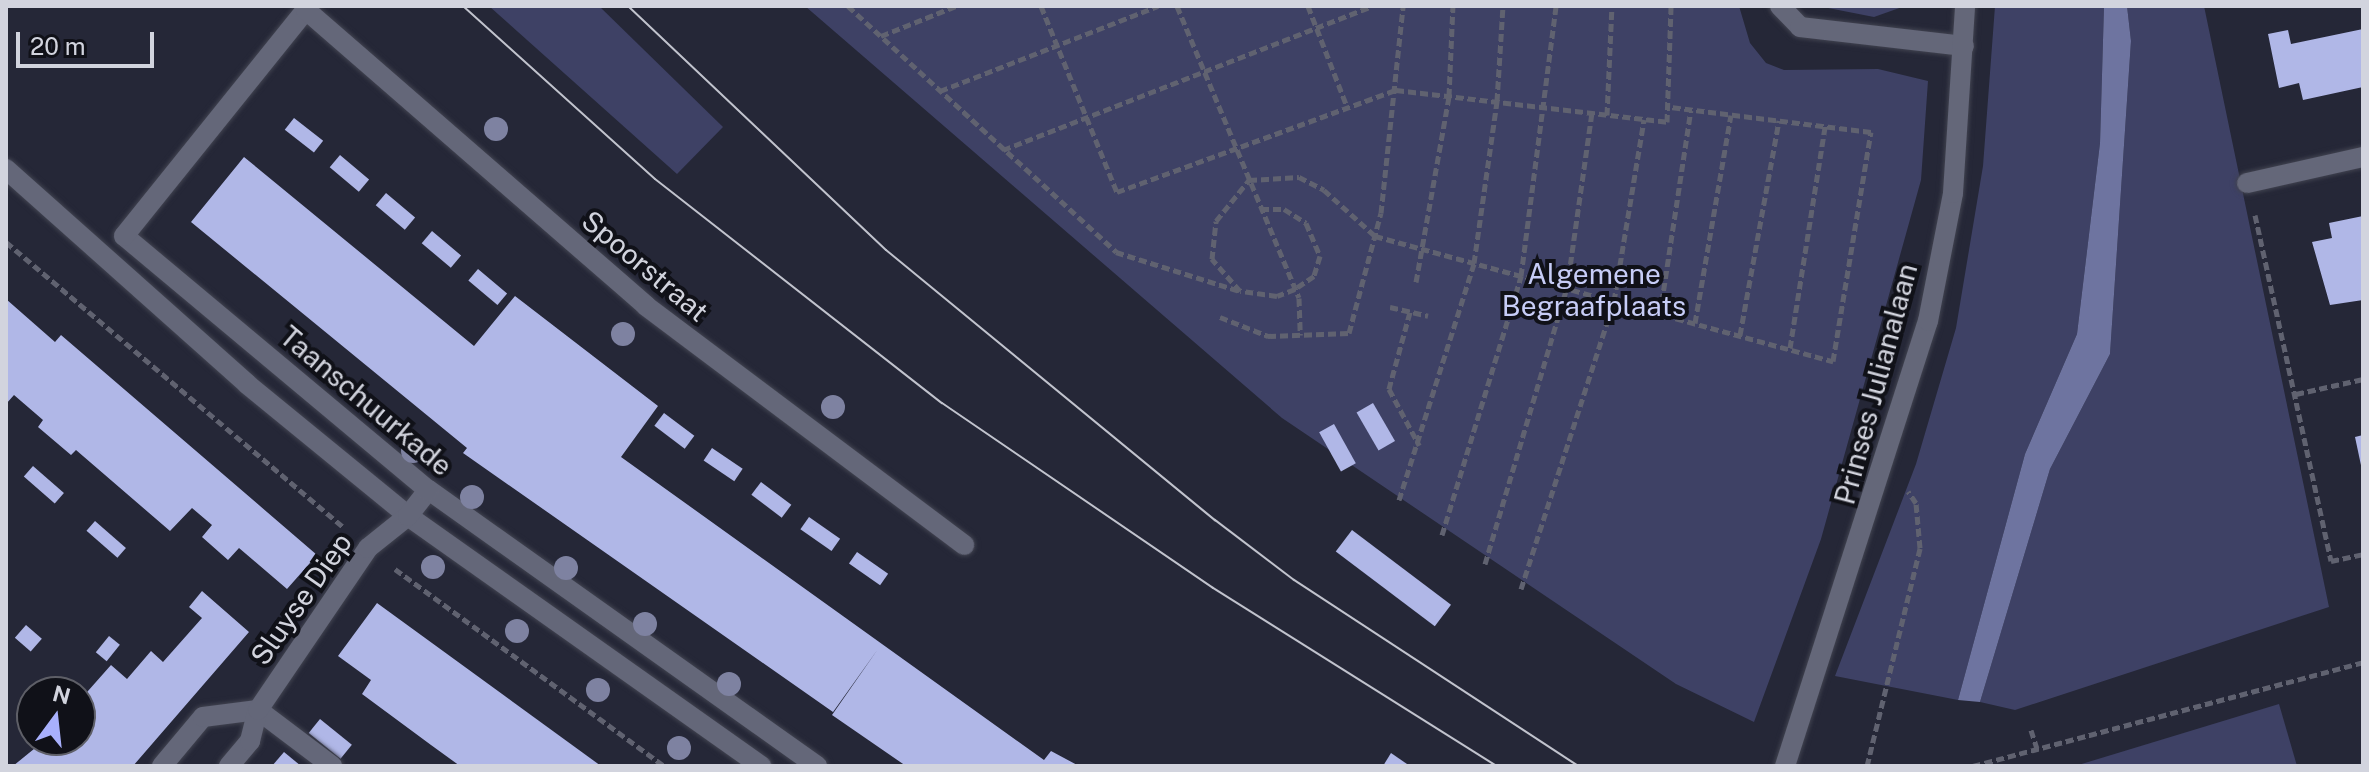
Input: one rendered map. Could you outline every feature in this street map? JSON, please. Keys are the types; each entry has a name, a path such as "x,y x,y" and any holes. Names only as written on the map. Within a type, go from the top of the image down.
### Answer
{"street":[{"path":"1780,6 1800,27 1964,46"},
{"name":"Prinses Julianalaan","path":"1785,766 1888,460 1928,321 1953,193 1965,6"},
{"name":"Taanschuurkade","path":"306,10 124,236 428,490 817,766"},
{"name":"Spoorstraat","path":"306,10 646,306 964,545"},
{"path":"2247,183 2363,157"},
{"path":"6,169 213,355 408,516 761,766"},
{"name":"Sluyse Diep","path":"229,766 250,741 258,710 368,548 408,516 428,490"},
{"path":"162,766 203,717 258,710"},
{"name":"Sluyse Diep","path":"258,710 332,766"}],"path":[{"path":"848,6 1116,252 1240,291 1277,296 1295,289 1314,276 1317,239 1284,209 1261,209"},
{"path":"881,36 939,9 956,6"},
{"path":"1041,6 1117,192 1346,104 1396,90 1667,122 1671,6"},
{"path":"940,91 1158,6"},
{"path":"1177,6 1202,73 1295,289 1300,335"},
{"path":"1308,6 1346,104"},
{"path":"1003,150 1372,6"},
{"path":"1220,317 1268,336 1349,333 1375,236 1396,90 1403,6"},
{"path":"1416,282 1425,249 1449,96 1453,6"},
{"path":"1399,500 1419,446 1474,263 1497,101 1503,6"},
{"path":"1442,535 1521,276 1547,108 1556,6"},
{"path":"1607,115 1612,6"},
{"path":"1240,291 1212,259 1216,221 1249,180 1299,177 1324,190 1375,236 1833,361 1871,132 1669,107"},
{"path":"1660,314 1691,110"},
{"path":"1485,564 1567,288 1592,113"},
{"path":"1695,323 1731,115"},
{"path":"1521,589 1614,301 1644,119"},
{"path":"1740,335 1779,121"},
{"path":"1790,348 1825,126"},
{"path":"2247,183 2331,561 2363,554"},
{"path":"6,242 368,548 664,766"},
{"path":"1390,307 1428,316"},
{"path":"1410,312 1389,389 1419,446"},
{"path":"2296,394 2363,379"},
{"path":"1867,766 1920,548 1916,503 1888,460"},
{"path":"1973,766 2363,662"},
{"path":"2031,730 2037,748"}],"green space":[{"path":"489,6 599,6 723,127 677,174"},
{"name":"Algemene Begraafplaats","path":"805,6 1739,6 1750,43 1766,63 1784,70 1878,69 1928,81 1921,180 1821,539 1754,722 1676,684 1282,418"},
{"path":"1818,6 1905,6 1874,17"},
{"path":"1995,6 2104,6 2100,143 2077,334 2025,454 1958,700 1835,676 1916,464 1956,328 1983,166"},
{"path":"2127,6 2204,6 2329,607 2015,710 1980,702 2050,469 2110,354 2131,41"},
{"path":"2279,704 2297,766 2075,766"}],"shaded area":[{"path":"2104,6 2127,6 2131,41 2110,354 2050,469 1980,702 1958,700 2025,454 2077,334 2100,143"}],"building":[{"path":"2363,29 2363,87 2303,100 2299,83 2279,88 2268,34 2288,30 2291,44"},
{"path":"294,118 323,141 314,153 285,130"},
{"path":"340,155 369,179 359,192 330,167"},
{"path":"244,157 474,346 515,296 658,406 621,457 1044,760 1051,751 1079,766 906,766 832,715 878,649 833,712 463,453 467,448 191,222"},
{"path":"386,193 415,217 405,230 376,205"},
{"path":"2363,216 2363,300 2330,305 2312,242 2332,238 2329,223"},
{"path":"432,231 461,255 451,268 422,243"},
{"path":"478,269 507,293 497,305 468,280"},
{"path":"6,299 55,342 61,335 317,555 287,589 239,548 228,560 202,537 212,525 192,508 170,531 76,450 71,455 38,427 43,420 14,395 6,404"},
{"path":"1373,403 1395,441 1379,451 1357,412"},
{"path":"664,413 694,436 685,449 654,426"},
{"path":"1334,424 1356,463 1341,472 1319,432"},
{"path":"2363,435 2363,469 2362,470 2355,437"},
{"path":"712,448 743,469 734,481 704,460"},
{"path":"33,466 64,493 55,503 24,477"},
{"path":"761,482 791,505 782,518 751,495"},
{"path":"809,517 840,539 832,551 800,529"},
{"path":"95,521 126,548 117,558 86,531"},
{"path":"1352,530 1451,605 1435,626 1336,552"},
{"path":"857,552 888,574 880,585 849,563"},
{"path":"202,591 249,632 133,766 13,766 25,756 96,756 96,682 111,665 127,679 151,651 163,662 202,618 189,607"},
{"path":"377,603 601,766 460,766 431,745 362,694 371,680 338,656"},
{"path":"26,625 42,639 31,652 15,638"},
{"path":"109,636 120,645 107,661 96,652"},
{"path":"320,719 352,745 341,759 309,733"},
{"path":"284,752 301,766 272,766"},
{"path":"1391,753 1407,764 1406,766 1383,766"}],"tram line":[{"path":"463,6 655,179 942,403 1213,588 1497,766"},
{"path":"628,6 886,250 1215,520 1294,580 1578,766"}]}
